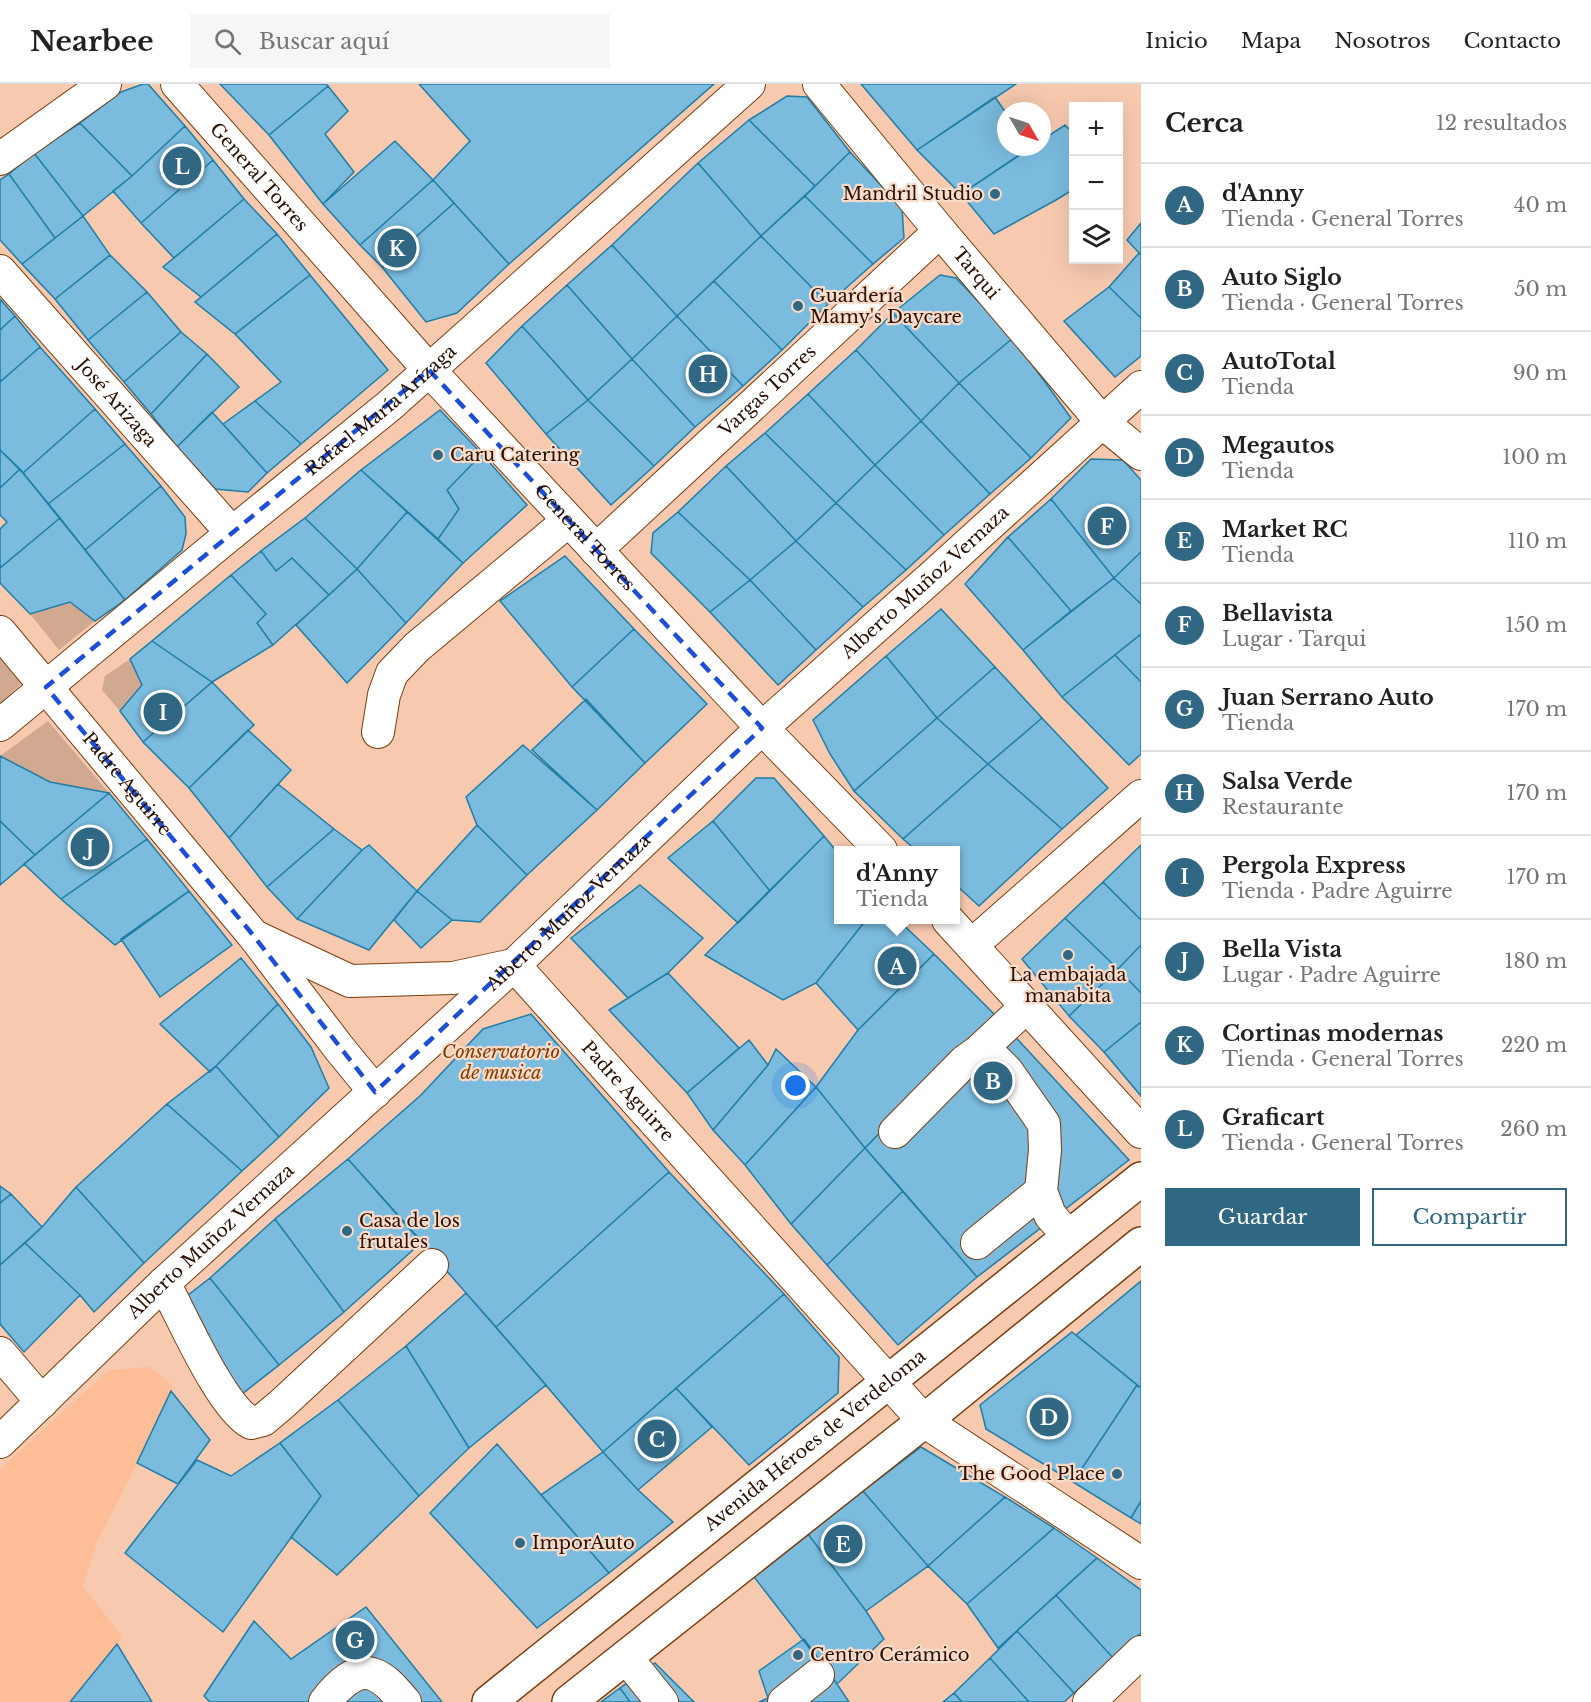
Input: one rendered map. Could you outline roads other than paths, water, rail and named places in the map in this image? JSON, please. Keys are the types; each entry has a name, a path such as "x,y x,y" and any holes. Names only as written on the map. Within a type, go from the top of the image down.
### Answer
{"main road":[{"name":"Avenida Héroes de Verdeloma","path":"489,1702 1141,1179"},
{"path":"569,1702 1141,1244"}],"street":[{"path":"0,159 105,84"},
{"name":"General Torres","path":"177,84 429,370 762,728 877,846"},
{"name":"Rafael María Arízaga","path":"0,725 389,406 749,84"},
{"name":"Tarqui","path":"819,84 1102,422 1141,454"},
{"name":"Vargas Torres","path":"596,550 940,231"},
{"name":"José Arizaga","path":"0,271 232,533"},
{"name":"Alberto Muñoz Vernaza","path":"0,1442 164,1283 514,964 762,728 1141,387"},
{"path":"378,732 384,695 392,673 417,646 568,521"},
{"name":"Padre Aguirre","path":"0,632 253,935 375,1092"},
{"path":"973,944 1141,796"},
{"path":"952,924 973,944 1141,1132"},
{"name":"Padre Aguirre","path":"253,935 351,981 453,978 514,964 924,1420 1141,1563"},
{"path":"895,1132 965,1061 979,1051 1027,1006"},
{"path":"979,1051 991,1055 1007,1071 1044,1124 1045,1150 1041,1191 1050,1215 1069,1237"},
{"path":"977,1244 1041,1191"},
{"path":"164,1283 223,1395 238,1414 251,1423 263,1420 282,1404 432,1265"},
{"path":"0,1353 42,1402"},
{"path":"1089,1702 1141,1652"},
{"path":"626,1656 662,1702"},
{"path":"325,1702 332,1692 353,1676 371,1673 387,1683 405,1702"},
{"path":"784,1702 818,1676"}],"place":[{"name":"Graficart","path":"182,166"},
{"name":"Mandril Studio","path":"995,194"},
{"name":"Cortinas modernas","path":"397,248"},
{"name":"Guardería Mamy's Daycare","path":"798,306"},
{"name":"Salsa Verde","path":"708,374"},
{"name":"Caru Catering","path":"438,455"},
{"name":"Bellavista","path":"1107,526"},
{"name":"Pergola Express","path":"163,712"},
{"name":"Bella Vista","path":"90,847"},
{"name":"La embajada manabita","path":"1068,955"},
{"name":"d'Anny","path":"897,966"},
{"name":"Auto Siglo","path":"993,1081"},
{"name":"Casa de los frutales","path":"347,1231"},
{"name":"Megautos","path":"1049,1417"},
{"name":"AutoTotal","path":"657,1439"},
{"name":"The Good Place","path":"1117,1474"},
{"name":"ImporAuto","path":"520,1543"},
{"name":"Market RC","path":"843,1544"},
{"name":"Juan Serrano Auto","path":"355,1640"},
{"name":"Centro Cerámico","path":"798,1655"}],"park label":[{"name":"Conservatorio de musica","path":"501,1062"}]}
